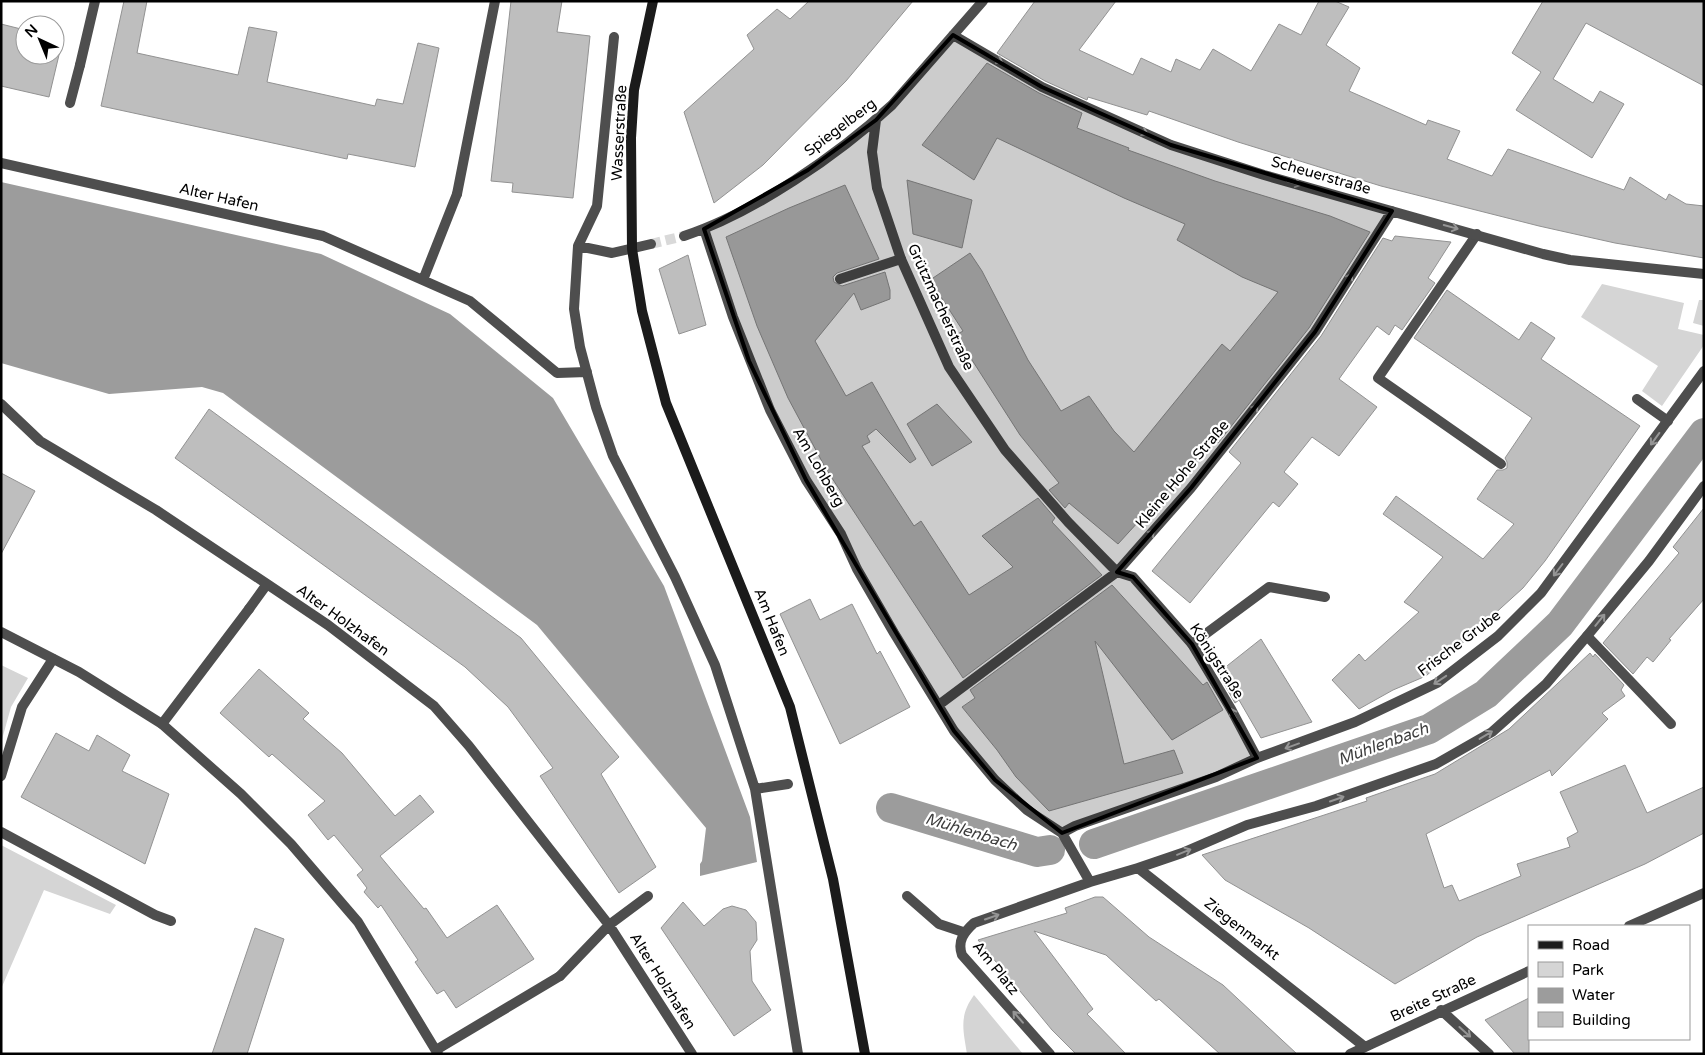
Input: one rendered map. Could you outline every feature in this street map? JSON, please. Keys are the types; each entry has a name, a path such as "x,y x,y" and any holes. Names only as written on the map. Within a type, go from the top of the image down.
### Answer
{"street":[{"path":"70,103 95,1"},
{"path":"423,280 456,194 495,1"},
{"name":"Wasserstraße","path":"630,209 634,90 653,1"},
{"name":"Spiegelberg","path":"684,236 704,229 754,204 808,170 876,120 892,105 982,1"},
{"name":"Scheuerstraße","path":"953,35 1042,87 1171,144 1264,175 1570,260 1704,274"},
{"path":"614,37 597,206 578,246 574,309 580,347 613,456 676,577 715,665 755,789 788,1018 798,1054"},
{"name":"Grützmacherstraße","path":"876,120 872,152 877,188 901,259 949,367 1006,450 1068,522 1117,572"},
{"name":"Alter Hafen","path":"1,163 324,236 470,301 557,373 587,372"},
{"name":"Am Hafen","path":"630,209 632,250 642,311 666,402 790,707 834,879 865,1054"},
{"name":"Kleine Hohe Straße","path":"940,704 1117,572 1224,448 1315,332 1392,211"},
{"name":"Am Lohberg","path":"704,229 733,317 770,410 806,480 841,534 857,569 940,704 954,731 995,780 1027,810 1062,834"},
{"path":"1477,234 1378,378 1501,464"},
{"path":"578,246 612,253 652,244"},
{"path":"840,279 901,259"},
{"name":"Frische Grube","path":"1062,834 1075,826 1216,777 1257,758 1356,722 1437,683 1498,636 1541,593 1704,371"},
{"path":"1637,399 1668,421"},
{"name":"Alter Holzhafen","path":"1,404 40,441 156,510 328,625 434,706 469,746 609,925 692,1054"},
{"path":"1062,834 1080,868 1090,882 1182,853 1247,825 1316,806 1436,764 1492,732 1546,684 1649,561 1704,486"},
{"name":"Königstraße","path":"1117,572 1134,577 1192,644 1257,758"},
{"path":"162,724 267,584"},
{"path":"1192,644 1269,587 1325,597"},
{"path":"1,632 78,672 162,724 241,794 291,844 358,922 437,1052"},
{"path":"1587,636 1671,724"},
{"path":"1,776 22,706 53,659"},
{"path":"755,789 788,784"},
{"path":"1,832 155,916 171,920"},
{"name":"Ziegenmarkt","path":"1138,868 1365,1047"},
{"name":"Am Platz","path":"1050,1054 962,955 959,947 963,932 974,923 1090,882"},
{"path":"1631,925 1704,893"},
{"name":"Alter Holzhafen","path":"437,1052 560,976 609,925 648,896"},
{"path":"907,896 939,924 963,932"},
{"name":"Breite Straße","path":"1350,1054 1440,1010 1528,971"},
{"path":"1440,1010 1489,1054"}],"highlighted area":[{"path":"953,35 1042,87 1171,145 1392,211 1315,332 1191,488 1117,572 1133,577 1192,644 1257,758 1062,833 995,780 954,731 806,480 749,361 704,229 808,170 876,120"}],"green space":[{"path":"1602,284 1684,303 1678,329 1704,335 1704,345 1662,406 1642,391 1658,366 1581,317"},
{"path":"1699,300 1704,300 1704,326 1693,323"},
{"path":"1,665 28,678 11,707 1,743"},
{"path":"1,845 116,905 110,914 44,890 1,989"},
{"path":"974,995 1023,1054 967,1054 963,1023 966,1010"}],"water":[{"path":"1,182 321,254 450,314 553,398 664,586 750,817 757,862 700,876 706,828 537,625 223,393 202,387 109,394 1,363"}],"building":[{"path":"124,1 147,1 137,53 238,75 249,27 277,32 267,82 375,106 377,99 403,104 418,43 439,48 415,167 348,154 347,159 101,106"},
{"path":"511,1 562,1 557,32 590,36 573,198 512,192 513,183 491,181"},
{"path":"809,1 913,1 846,81 763,165 714,203 684,112 754,49 747,35 777,9 790,19"},
{"path":"1035,1 1116,1 1079,50 1133,75 1141,58 1171,72 1176,59 1200,70 1213,49 1251,71 1279,24 1301,35 1319,1 1335,1 1349,7 1326,45 1360,68 1349,91 1426,125 1428,120 1460,131 1447,159 1492,176 1508,149 1624,190 1630,177 1666,200 1669,194 1686,204 1704,206 1704,258 1615,243 1381,186 1238,142 1149,111 1147,115 1088,97 1087,100 1045,81 997,53"},
{"path":"1543,1 1704,1 1704,86 1586,23 1553,79 1593,103 1600,91 1624,104 1592,158 1516,110 1541,72 1512,53"},
{"path":"1,24 15,28 15,65 57,65 49,97 1,86"},
{"path":"987,63 1039,93 1082,113 1077,128 1129,148 1128,150 1215,181 1330,216 1370,232 1309,328 1218,443 1214,439 1118,544 1069,503 1065,508 1049,490 1059,483 1020,435 956,335 963,331 930,280 970,253 982,271 1028,360 1061,411 1089,396 1114,431 1134,452 1222,344 1230,351 1278,292 1242,277 1177,240 1185,224 1124,198 997,138 974,180 922,145"},
{"path":"907,180 972,200 962,248 913,234"},
{"path":"845,185 879,259 837,273 833,277 834,282 842,286 885,272 890,290 890,299 861,310 854,293 815,341 846,396 872,382 916,459 910,463 876,429 867,436 870,442 862,446 914,526 921,521 969,595 1013,567 982,536 1038,498 1055,518 1052,522 1102,575 963,678 826,469 788,398 757,326 726,237"},
{"path":"1395,236 1451,242 1428,278 1435,283 1402,330 1395,325 1389,335 1377,326 1339,379 1377,407 1339,456 1312,437 1284,472 1298,484 1279,507 1273,502 1190,603 1152,571 1241,463 1229,452 1321,336 1383,238 1392,241"},
{"path":"688,255 706,325 679,334 659,269"},
{"path":"1447,290 1519,340 1531,322 1555,338 1541,359 1640,426 1545,561 1523,588 1426,676 1393,690 1359,709 1332,680 1359,654 1365,661 1419,612 1404,602 1443,557 1383,514 1396,496 1483,559 1514,524 1477,499 1497,470 1507,468 1505,458 1532,418 1414,338"},
{"path":"937,404 972,442 932,466 907,424"},
{"path":"209,409 521,638 619,757 601,774 656,867 619,893 540,776 553,768 508,707 465,667 175,458"},
{"path":"1,473 35,491 1,554"},
{"path":"1704,508 1704,599 1669,639 1671,640 1653,662 1647,657 1633,674 1603,643 1679,553 1673,547"},
{"path":"1112,585 1203,685 1207,682 1223,710 1172,740 1095,641 1124,764 1174,750 1183,773 1049,811 1016,777 962,707 975,698 970,690"},
{"path":"810,599 820,620 852,604 877,654 880,651 910,707 840,744 780,614"},
{"path":"1261,639 1312,722 1261,738 1239,700 1235,703 1218,673"},
{"path":"1590,653 1593,657 1595,654 1624,685 1621,690 1625,696 1602,713 1608,719 1552,776 1550,770 1426,834 1444,888 1452,885 1459,901 1521,876 1517,864 1570,847 1567,838 1578,832 1560,792 1625,765 1647,813 1704,787 1704,833 1645,864 1477,937 1395,984 1309,928 1225,880 1202,855 1367,801 1366,798 1435,774 1509,729"},
{"path":"259,669 309,713 303,719 342,753 395,816 420,795 434,812 380,856 424,909 426,908 447,938 497,905 534,959 456,1008 444,990 437,994 415,962 418,960 381,905 378,908 364,892 367,888 357,875 363,870 334,835 328,840 308,815 325,801 272,754 269,757 220,713"},
{"path":"56,733 89,751 97,735 130,755 122,771 169,794 145,864 21,797"},
{"path":"1095,897 1103,897 1149,937 1223,985 1297,1054 1220,1054 1159,999 1156,1001 1106,955 1034,931 1093,1009 1087,1014 1126,1054 1076,1054 1052,1030 978,940 1067,913 1065,908"},
{"path":"683,902 704,926 723,909 732,906 746,910 756,922 757,940 750,951 752,981 771,1010 734,1036 661,928"},
{"path":"255,928 284,939 247,1054 212,1054"},
{"path":"1528,998 1529,1054 1515,1054 1485,1020"}],"waterway":[{"name":"Mühlenbach","path":"1094,844 1429,729 1486,694 1560,624 1704,433"},
{"name":"Mühlenbach","path":"891,808 1037,852 1050,850"}],"tunnel":[{"path":"651,244 684,236"}]}
